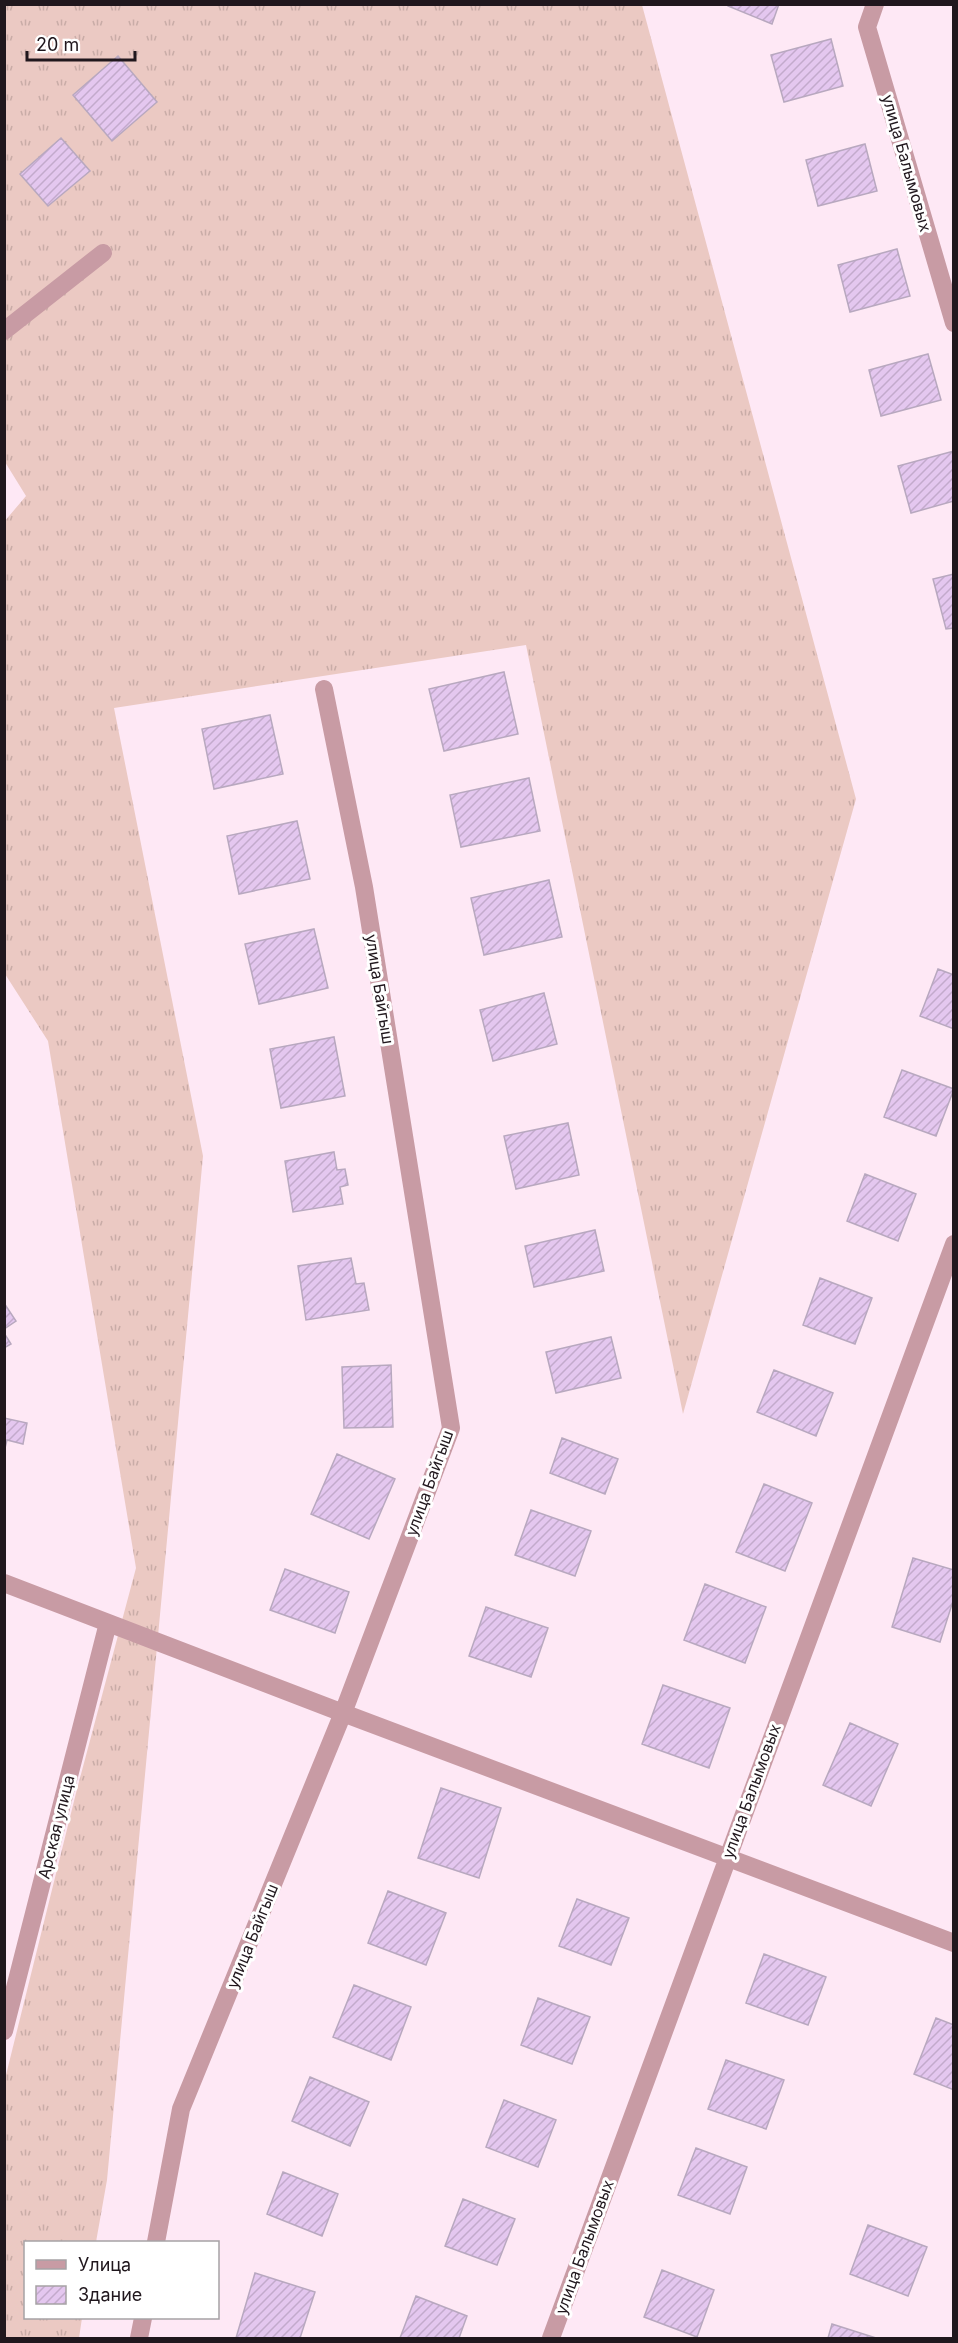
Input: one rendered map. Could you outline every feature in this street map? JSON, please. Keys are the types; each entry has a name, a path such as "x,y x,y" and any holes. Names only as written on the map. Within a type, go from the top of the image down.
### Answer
{"street":[{"name":"улица Балымовых","path":"875,4 867,27 954,323"},
{"path":"4,331 103,253"},
{"name":"улица Байгыш","path":"156,2241 181,2109 343,1713 451,1428 364,887 324,690"},
{"name":"улица Балымовых","path":"551,2338 954,1244"},
{"path":"4,1583 954,1943"},
{"name":"Арская улица","path":"4,2031 108,1623"},
{"path":"139,2338 142,2319"}],"green space":[{"path":"5,5 642,5 856,799 683,1414 526,645 114,708 203,1156 107,2180 96,2241 24,2241 24,2319 82,2319 79,2338 5,2338 5,2079 76,1793 136,1568 48,1041 5,974 4,522 26,496 5,462"}],"building":[{"path":"728,4 779,4 772,24 728,6"},
{"path":"831,39 843,86 784,102 771,55"},
{"path":"118,56 157,102 112,141 73,95"},
{"path":"61,138 90,171 48,206 20,174"},
{"path":"865,144 877,191 818,206 806,160"},
{"path":"897,249 910,296 850,312 838,265"},
{"path":"928,354 941,400 881,416 869,370"},
{"path":"954,451 954,501 911,513 898,466"},
{"path":"954,574 954,628 946,629 933,579"},
{"path":"504,672 518,734 444,751 429,689"},
{"path":"270,715 283,774 214,789 202,729"},
{"path":"529,778 540,831 461,847 450,795"},
{"path":"297,821 310,879 239,894 227,836"},
{"path":"549,880 562,937 484,955 471,898"},
{"path":"314,929 328,988 259,1004 245,944"},
{"path":"938,969 954,975 954,1029 920,1016"},
{"path":"544,993 557,1044 493,1061 480,1010"},
{"path":"334,1037 345,1096 281,1108 270,1049"},
{"path":"902,1070 954,1089 936,1136 884,1117"},
{"path":"568,1123 579,1175 516,1189 504,1136"},
{"path":"334,1152 337,1170 345,1169 348,1185 340,1187 343,1204 293,1212 285,1161"},
{"path":"865,1174 916,1194 898,1241 847,1221"},
{"path":"595,1230 604,1271 534,1287 525,1246"},
{"path":"351,1258 356,1284 364,1283 369,1310 306,1320 298,1266"},
{"path":"820,1278 872,1298 855,1344 803,1325"},
{"path":"4,1303 16,1321 4,1329"},
{"path":"4,1333 11,1344 4,1348"},
{"path":"611,1337 621,1378 556,1393 546,1352"},
{"path":"391,1365 393,1427 344,1428 342,1367"},
{"path":"774,1370 833,1393 816,1436 757,1412"},
{"path":"4,1418 27,1423 23,1444 7,1440 4,1452"},
{"path":"562,1438 618,1459 605,1494 550,1473"},
{"path":"337,1454 395,1479 369,1539 311,1514"},
{"path":"764,1484 812,1503 785,1571 736,1552"},
{"path":"531,1510 591,1531 575,1576 515,1555"},
{"path":"913,1558 954,1570 954,1598 940,1642 892,1627"},
{"path":"285,1569 349,1592 335,1633 270,1610"},
{"path":"705,1584 766,1607 745,1663 684,1640"},
{"path":"486,1607 548,1628 531,1677 469,1656"},
{"path":"663,1685 730,1708 709,1768 642,1744"},
{"path":"850,1723 898,1744 871,1806 823,1785"},
{"path":"441,1788 501,1808 479,1878 418,1858"},
{"path":"388,1891 446,1913 426,1965 368,1943"},
{"path":"577,1899 629,1918 611,1965 559,1946"},
{"path":"764,1954 826,1977 808,2025 746,2003"},
{"path":"354,1985 411,2007 391,2060 333,2037"},
{"path":"538,1998 590,2017 572,2064 521,2045"},
{"path":"936,2018 954,2025 954,2090 914,2074"},
{"path":"726,2060 784,2080 766,2129 708,2109"},
{"path":"310,2077 369,2102 350,2146 292,2121"},
{"path":"504,2100 556,2120 538,2167 486,2147"},
{"path":"696,2148 747,2167 730,2214 678,2195"},
{"path":"283,2172 338,2194 322,2236 267,2214"},
{"path":"463,2199 515,2219 497,2265 445,2246"},
{"path":"868,2225 927,2247 908,2296 850,2274"},
{"path":"662,2270 714,2290 697,2337 644,2317"},
{"path":"255,2273 315,2292 300,2338 236,2338"},
{"path":"416,2296 467,2316 459,2338 400,2338"},
{"path":"832,2324 876,2338 828,2338"}]}
